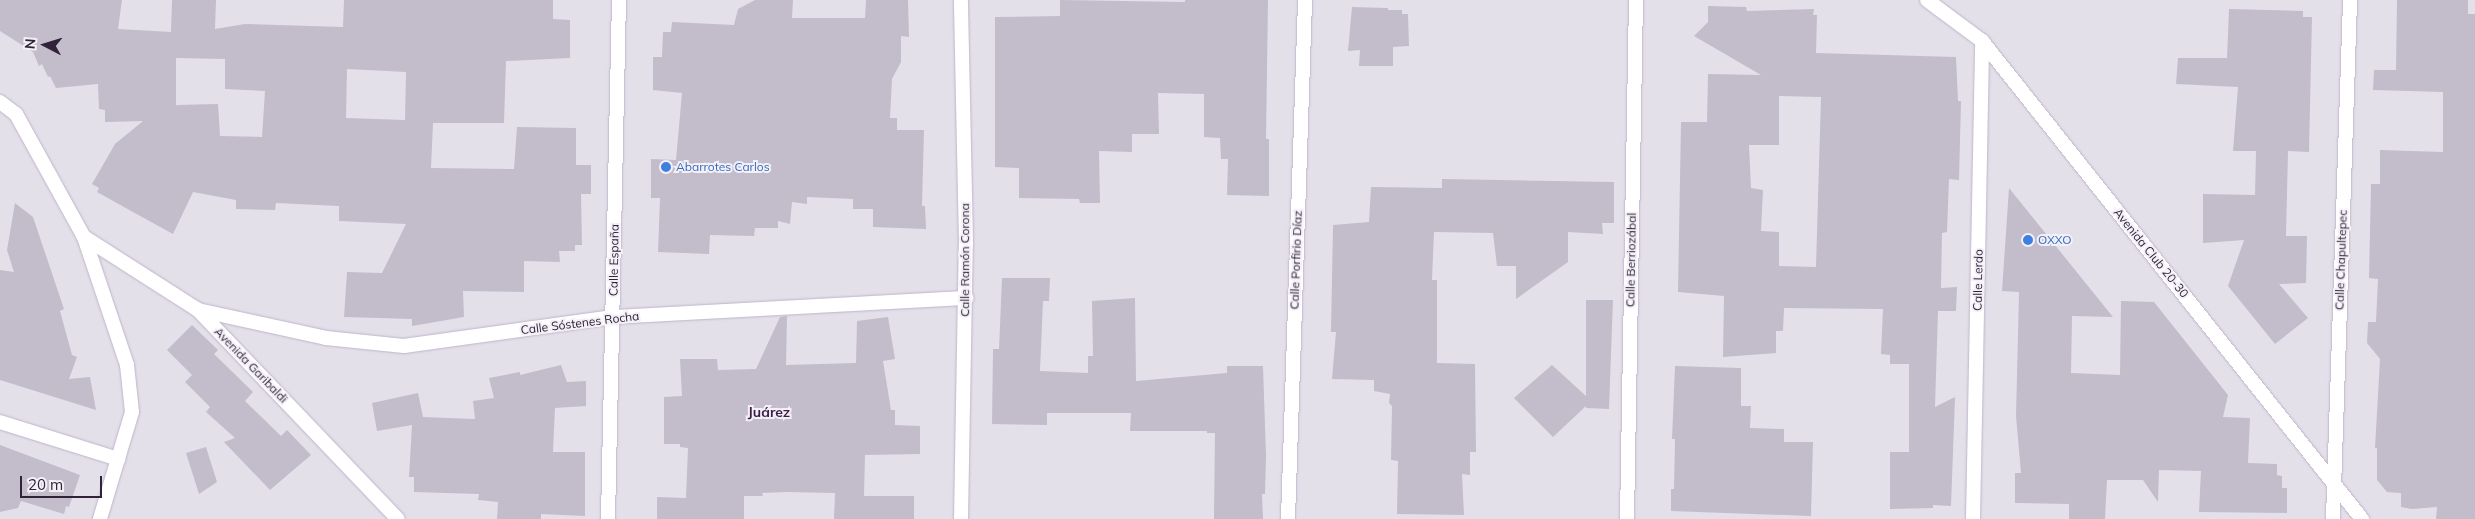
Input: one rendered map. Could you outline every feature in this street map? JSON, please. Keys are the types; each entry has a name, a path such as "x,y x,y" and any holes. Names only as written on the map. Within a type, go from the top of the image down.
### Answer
{"street":[{"name":"Calle España","path":"608,519 619,0"},
{"name":"Calle Ramón Corona","path":"960,519 966,298 961,0"},
{"name":"Calle Porfirio Díaz","path":"1288,519 1305,0"},
{"name":"Calle Berriozábal","path":"1627,519 1636,0"},
{"name":"Avenida Club 20-30","path":"1927,0 1982,41 2362,519"},
{"name":"Calle Chapultepec","path":"2333,519 2350,0"},
{"name":"Calle Lerdo","path":"1973,519 1982,41"},
{"path":"0,102 16,114 84,236 127,365 132,412 100,519"},
{"name":"Avenida Garibaldi","path":"84,236 198,310 398,519"},
{"name":"Calle Sóstenes Rocha","path":"198,310 326,338 404,346 613,317 966,298"},
{"path":"0,422 118,459"}],"building":[{"path":"0,0 122,0 118,29 171,32 172,0 216,0 215,29 245,24 343,27 344,0 553,0 553,19 570,20 570,58 506,61 504,123 433,123 431,168 514,169 517,127 576,128 576,165 591,165 591,194 581,194 582,245 575,245 575,251 559,251 560,262 524,261 524,292 463,291 464,317 412,326 412,319 344,317 347,272 382,273 406,224 339,221 339,206 276,203 275,210 236,209 236,200 193,192 173,234 97,192 99,188 92,184 115,144 143,121 105,122 105,110 99,109 98,84 56,88 42,64 39,66 33,52 0,31","holes":["176,58 225,59 225,89 265,91 262,137 220,136 218,104 176,105","347,69 406,72 405,120 346,118"]},
{"path":"755,0 793,0 792,18 865,18 866,0 908,0 909,37 901,36 901,62 892,79 890,118 897,118 897,130 924,130 922,206 925,206 926,229 873,227 873,209 853,209 853,199 807,197 807,204 792,202 790,224 778,221 778,228 755,228 754,236 710,235 709,254 658,252 660,198 651,198 651,159 676,160 682,93 653,90 653,57 662,57 663,32 671,32 672,22 734,25 738,9"},
{"path":"1060,0 1185,2 1185,0 1268,0 1266,139 1269,139 1269,196 1227,195 1228,159 1221,159 1220,138 1204,137 1204,94 1158,93 1159,134 1132,134 1132,152 1099,151 1100,203 1080,203 1079,199 1019,198 1019,168 995,167 995,17 1060,16"},
{"path":"2397,0 2468,0 2468,14 2475,14 2475,519 2436,519 2437,507 2412,509 2401,507 2401,493 2387,492 2377,480 2377,448 2375,448 2380,359 2367,343 2368,322 2376,322 2378,279 2369,278 2371,184 2380,184 2380,150 2443,152 2443,92 2373,90 2374,70 2396,70"},
{"path":"1708,6 1746,7 1747,11 1814,9 1813,15 1817,15 1816,53 1956,57 1958,101 1961,101 1959,180 1949,179 1947,232 1942,233 1941,288 1957,287 1956,311 1938,311 1935,407 1955,397 1951,506 1933,505 1933,508 1890,509 1890,452 1909,452 1909,364 1890,364 1890,355 1881,354 1883,309 1784,308 1783,331 1776,331 1776,353 1723,357 1724,296 1678,292 1681,122 1707,122 1708,74 1761,75 1694,36 1708,22","holes":["1779,96 1821,97 1816,267 1779,266 1779,232 1761,231 1763,190 1751,188 1749,145 1779,145"]},
{"path":"1352,7 1388,8 1388,10 1402,10 1402,14 1408,14 1409,46 1393,47 1393,66 1359,66 1360,50 1348,51"},
{"path":"2229,9 2303,11 2303,17 2312,17 2309,152 2288,151 2286,236 2307,236 2306,283 2279,284 2308,318 2275,344 2228,286 2244,240 2203,243 2203,194 2255,195 2256,151 2233,151 2238,87 2176,84 2178,58 2227,58"},
{"path":"1442,179 1614,182 1614,223 1602,223 1603,234 1568,232 1568,262 1516,299 1516,266 1497,266 1493,233 1434,232 1432,280 1437,280 1437,363 1475,364 1476,452 1470,452 1470,475 1462,474 1464,515 1397,514 1398,461 1391,460 1392,406 1389,403 1390,394 1374,391 1374,380 1332,379 1336,332 1331,332 1333,225 1369,222 1371,187 1442,188"},
{"path":"2009,188 2113,317 2072,316 2071,373 2120,375 2121,301 2154,302 2228,395 2223,417 2250,418 2248,463 2277,464 2277,475 2282,476 2282,488 2287,488 2287,513 2199,512 2201,471 2159,470 2158,502 2143,480 2107,480 2105,519 2069,519 2069,504 2015,503 2015,473 2021,473 2016,416 2019,292 2002,291"},
{"path":"15,203 33,217 64,309 60,311 72,355 77,357 69,379 90,377 96,410 0,380 0,270 14,272 7,250"},
{"path":"1002,278 1050,278 1049,301 1043,301 1040,371 1088,373 1088,356 1093,356 1092,301 1135,298 1136,381 1227,373 1227,366 1263,366 1266,456 1265,494 1262,494 1263,519 1214,519 1215,433 1207,433 1207,431 1130,431 1131,413 1047,413 1047,425 992,424 993,349 999,349"},
{"path":"1586,300 1613,300 1609,409 1586,408 1586,406 1553,437 1514,398 1552,365 1586,396"},
{"path":"787,316 786,365 856,363 857,321 888,317 895,359 883,361 891,410 895,410 895,425 920,426 920,454 865,455 864,496 914,496 914,519 834,519 835,493 787,492 762,493 763,496 744,496 744,519 657,519 657,497 686,498 688,448 680,447 680,444 664,444 664,397 682,396 680,359 717,359 718,370 756,369 780,317"},
{"path":"192,325 218,350 214,354 253,392 245,401 281,436 287,430 311,455 270,490 224,442 235,438 206,412 210,407 185,382 192,375 167,350"},
{"path":"561,365 567,382 586,381 586,406 555,408 553,452 585,452 585,516 541,514 541,519 497,519 498,502 478,500 479,494 414,492 414,477 409,477 412,425 377,431 372,403 418,393 423,417 475,419 473,401 494,398 489,378 520,372 520,375"},
{"path":"1675,366 1741,368 1741,406 1751,406 1750,428 1784,429 1784,442 1813,442 1811,516 1671,511 1671,489 1674,489 1675,439 1672,439"},
{"path":"0,445 80,475 69,507 66,506 64,514 21,501 18,508 0,512"},
{"path":"206,447 217,482 199,494 186,453"}],"place":[{"name":"Abarrotes Carlos","path":"666,167"},
{"name":"OXXO","path":"2028,240"}],"district":[{"name":"Juárez","path":"769,412"}]}
